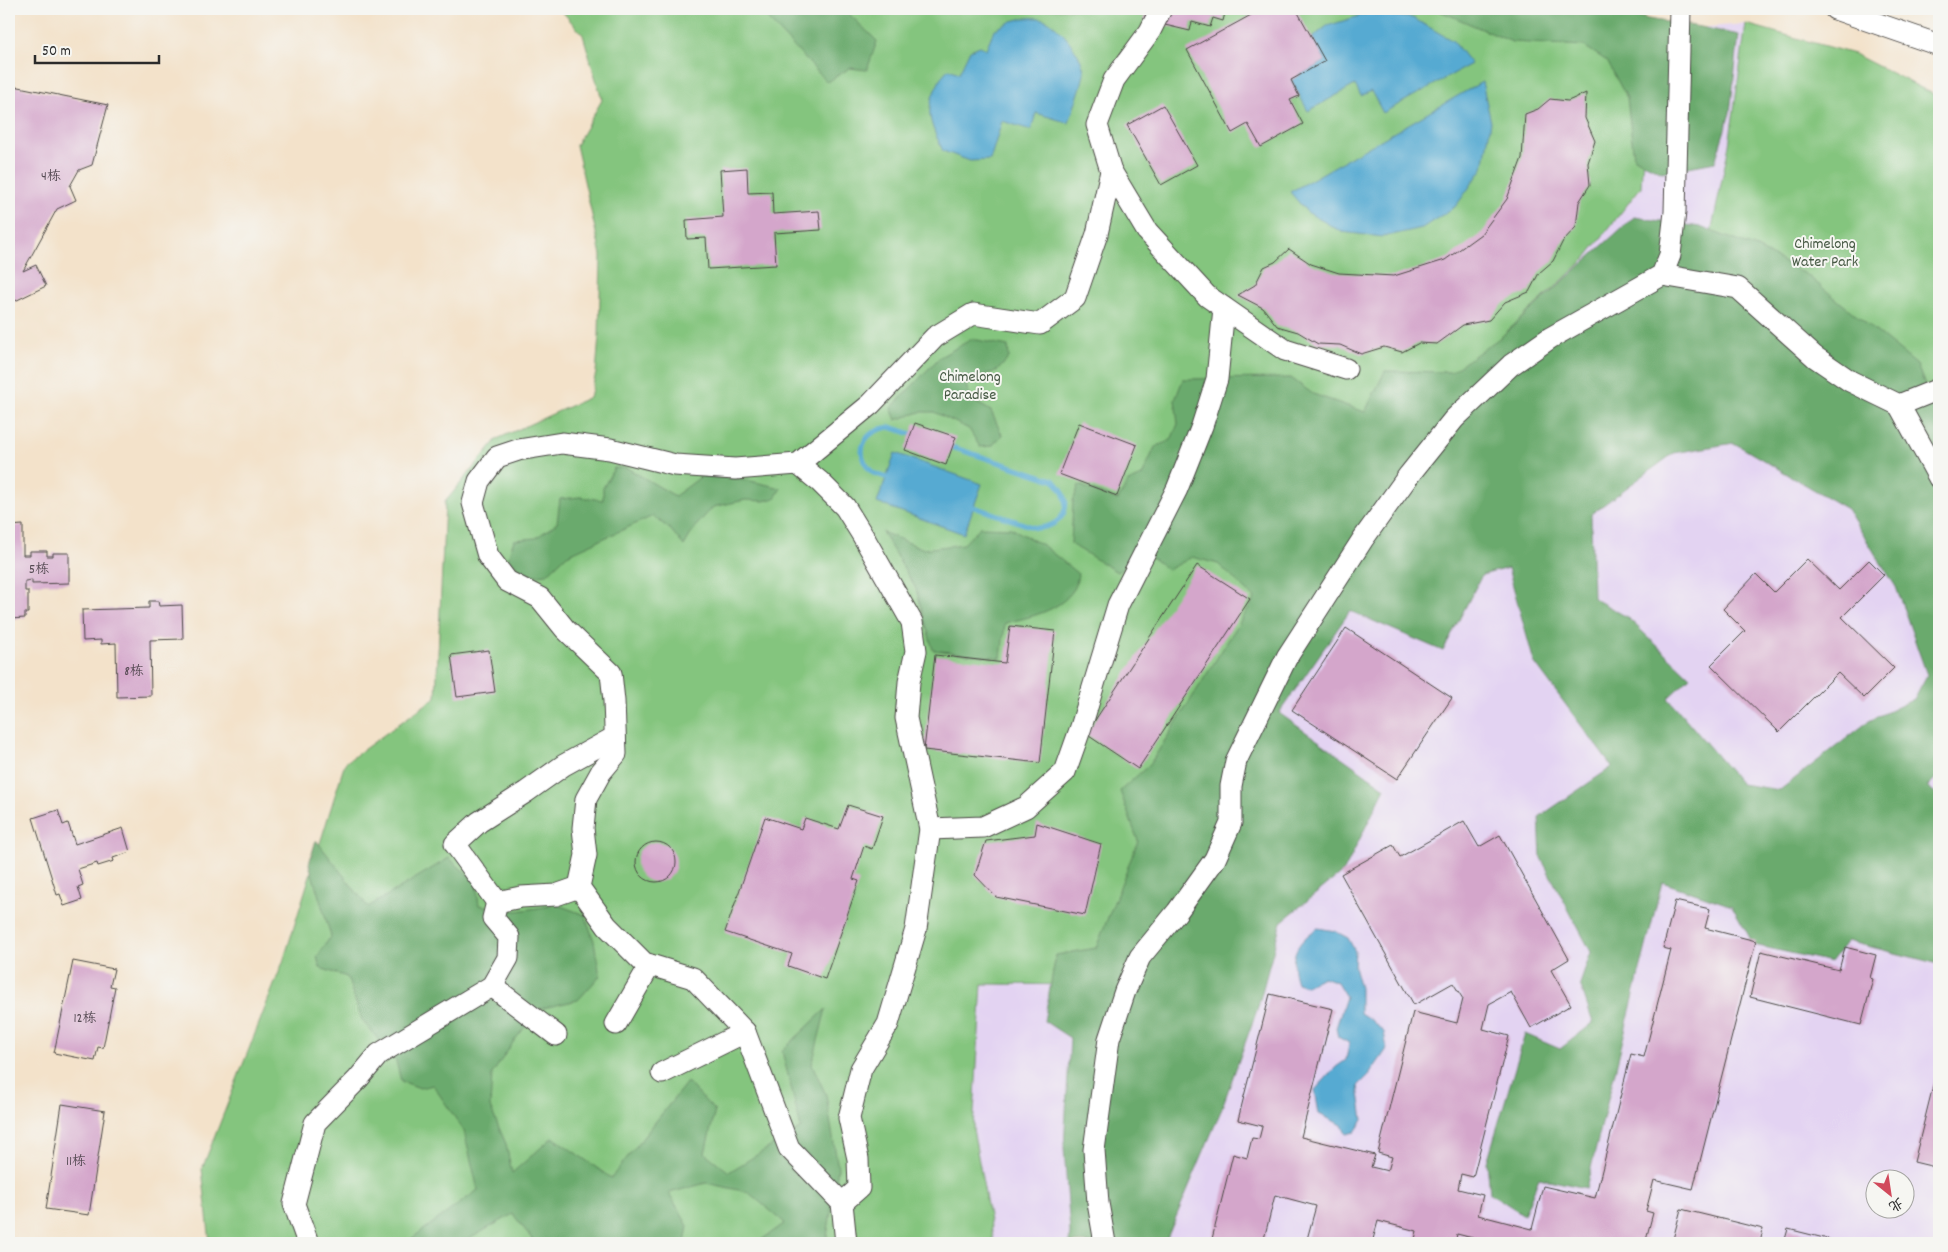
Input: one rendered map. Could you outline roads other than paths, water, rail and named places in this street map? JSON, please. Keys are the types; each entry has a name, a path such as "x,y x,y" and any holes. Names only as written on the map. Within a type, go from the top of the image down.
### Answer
{"street":[{"path":"1160,9 1150,31 1114,80 1097,125 1111,171 1147,230 1207,296 1285,350 1346,369"},
{"path":"1662,275 1670,254 1675,212 1680,9"},
{"path":"1835,9 1939,45"},
{"path":"846,1243 842,1203 789,1148 745,1032 694,978 644,963 607,926 579,887 586,855 583,828 586,799 601,772 616,754 611,673 565,629 540,598 507,581 488,556 473,503 479,481 497,457 518,450 562,442 610,449 675,465 734,469 798,464 870,404 935,337 972,314 1040,324 1075,298 1097,234 1111,171"},
{"path":"1106,1243 1098,1203 1094,1150 1109,1039 1140,957 1177,912 1215,859 1231,823 1231,786 1236,761 1287,657 1363,539 1410,475 1454,419 1511,365 1550,338 1662,275 1738,288 1815,357 1850,381 1899,405 1939,478"},
{"path":"930,828 983,828 1026,807 1064,772 1081,727 1118,605 1173,497 1202,426 1217,379 1224,308"},
{"path":"1899,405 1939,389"},
{"path":"798,464 820,482 845,507 912,622 916,651 909,682 906,718 930,828 916,929 888,1024 861,1069 848,1118 858,1159 859,1188 842,1203"},
{"path":"308,1243 294,1204 315,1123 358,1079 379,1054 492,986 508,958 508,937 493,918 497,902 455,844 479,822 564,765 615,738"},
{"path":"497,902 522,897 556,895 579,887"},
{"path":"616,1024 650,965"},
{"path":"492,986 556,1035"},
{"path":"662,1073 745,1032"}],"water":[{"path":"1369,13 1413,18 1453,41 1471,64 1383,113 1371,91 1361,96 1355,85 1308,111 1291,80 1325,61 1312,38 1327,26"},
{"path":"1024,18 1041,18 1056,27 1074,48 1082,63 1084,74 1069,123 1036,113 1031,130 1002,121 990,160 970,161 943,151 930,118 933,94 942,76 949,69 959,73 970,50 980,46 986,49 994,30 1012,21"},
{"path":"1482,82 1491,122 1483,168 1456,206 1422,228 1383,237 1342,232 1307,212 1290,192"},
{"path":"895,453 982,484 964,534 877,503"},
{"path":"1318,928 1335,931 1348,938 1355,951 1354,966 1360,988 1360,1013 1384,1032 1387,1049 1369,1075 1358,1086 1363,1120 1355,1132 1346,1134 1342,1125 1319,1114 1315,1090 1336,1067 1346,1060 1349,1043 1338,1037 1336,1028 1346,997 1337,982 1323,977 1306,986 1297,983 1294,974 1294,958 1299,945 1310,933"}],"waterway":[{"path":"890,427 1053,480 1060,488 1066,504 1061,518 1046,527 1036,528 873,473 863,458 864,444 873,433 890,427"}],"park label":[{"name":"Chimelong Water Park","path":"1825,251"},
{"name":"Chimelong Paradise","path":"970,384"}]}
